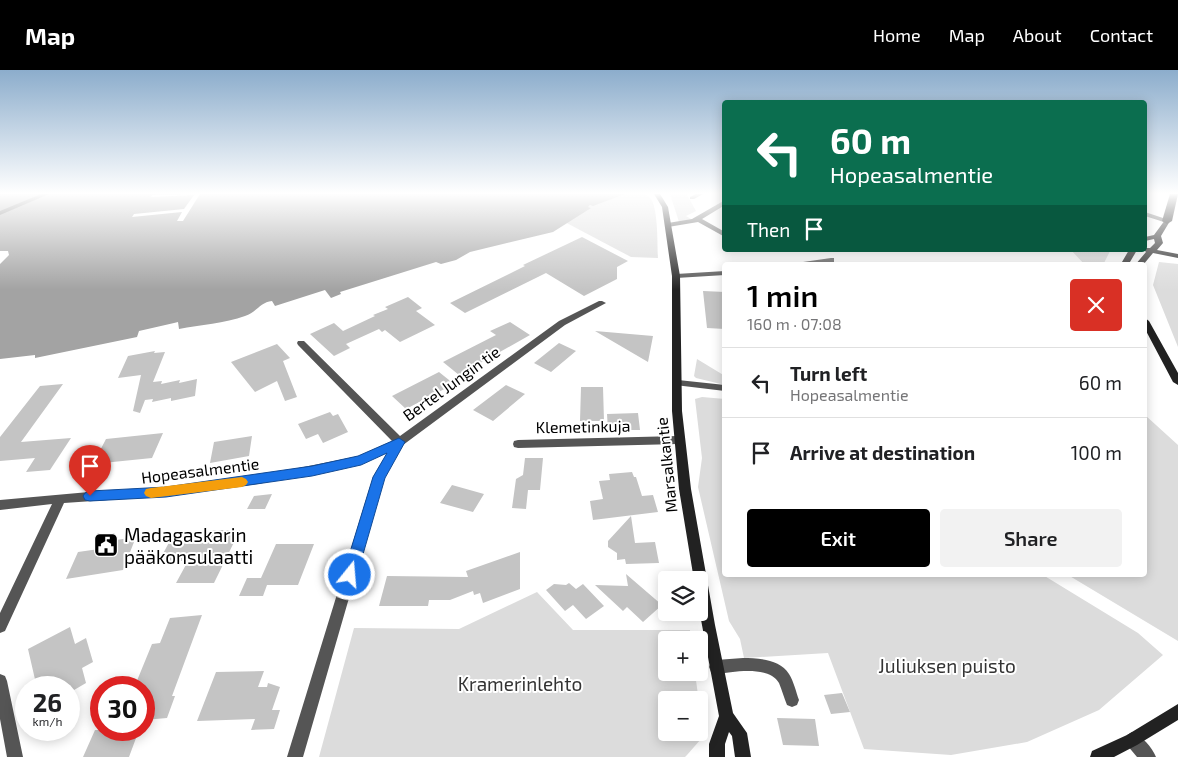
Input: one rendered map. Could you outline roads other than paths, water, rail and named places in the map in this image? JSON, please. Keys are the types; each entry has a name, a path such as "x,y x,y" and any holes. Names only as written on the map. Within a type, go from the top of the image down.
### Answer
{"street":[{"name":"Marsalkantie","path":"668,226 676,276 678,440 726,716 739,733 743,757"},
{"path":"710,226 722,233"},
{"path":"1147,238 1157,236 1164,226"},
{"path":"1141,262 1148,251 1159,243 1157,236"},
{"path":"1148,251 1176,256"},
{"path":"818,262 832,260"},
{"path":"676,276 722,273"},
{"name":"Bertel Jungin tie","path":"295,757 379,477 399,442 562,323 602,303"},
{"path":"1147,325 1178,382"},
{"path":"301,343 399,442"},
{"path":"678,383 722,388"},
{"name":"Klemetinkuja","path":"518,444 678,440"},
{"name":"Hopeasalmentie","path":"0,505 166,492 312,471 361,460 399,442"},
{"path":"0,627 60,500"},
{"path":"716,667 759,665 774,668 783,676 792,700"},
{"path":"0,681 15,757"},
{"path":"1096,757 1132,740 1178,711"},
{"name":"Marsalkantie","path":"717,757 717,744 726,716"},
{"path":"1132,740 1148,757"}],"place":[{"name":"Madagaskarin pääkonsulaatti","path":"106,545"}],"park label":[{"name":"Juliuksen puisto","path":"947,665"},
{"name":"Kramerinlehto","path":"520,683"}]}
